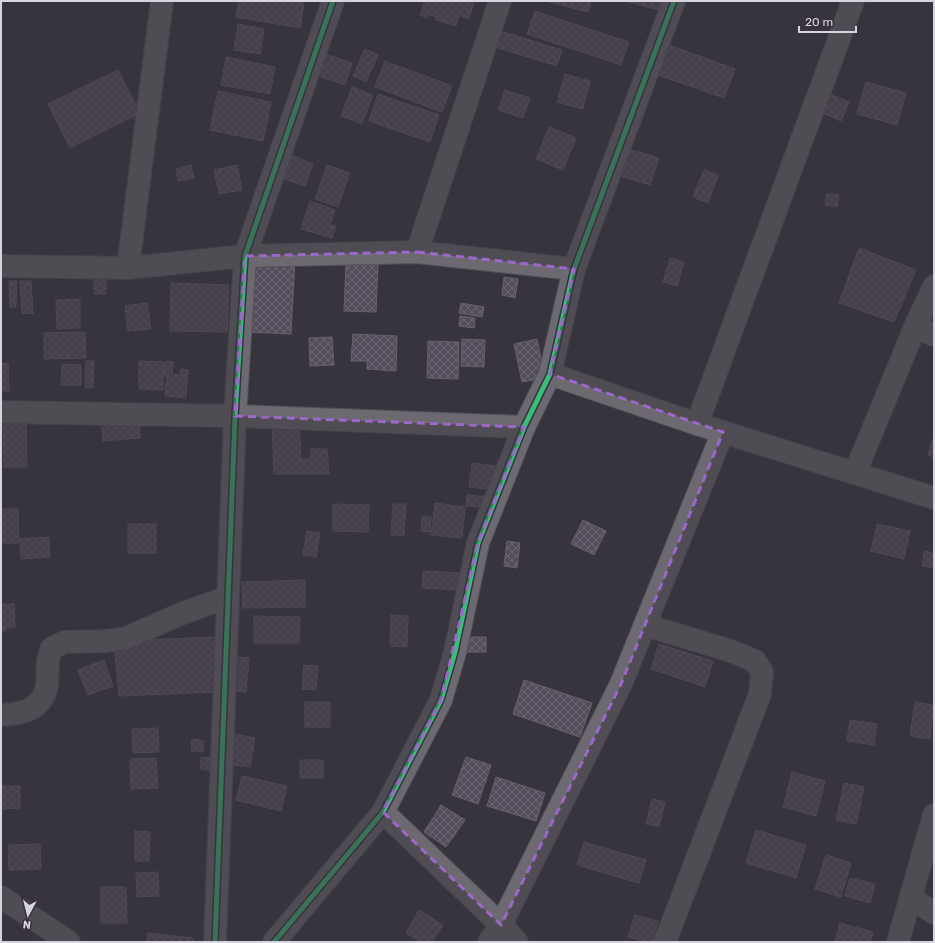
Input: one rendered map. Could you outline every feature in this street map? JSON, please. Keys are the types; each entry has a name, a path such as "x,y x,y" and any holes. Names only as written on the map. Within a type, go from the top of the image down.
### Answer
{"street":[{"path":"128,268 162,1"},
{"path":"215,942 235,416 245,256 333,1"},
{"path":"417,252 500,1"},
{"path":"274,942 383,812 440,700 455,652 478,543 524,427 550,374 574,269 674,1"},
{"path":"697,424 853,1"},
{"path":"1,266 128,268 245,256 417,252 574,269"},
{"path":"855,473 924,331 934,286"},
{"path":"550,374 697,424 934,498"},
{"path":"1,412 235,416 524,427"},
{"path":"489,942 501,924 621,684 723,432"},
{"path":"1,715 17,714 33,708 43,698 47,685 48,663 51,649 64,642 106,641 126,638 183,613 228,597"},
{"path":"645,625 731,651 755,661 762,672 760,694 665,942"},
{"path":"383,812 518,942"},
{"path":"898,942 934,815"},
{"path":"1,897 65,941"},
{"path":"911,898 934,913"}],"highlighted area":[{"path":"417,252 574,269 550,374 723,432 621,684 501,925 383,812 441,700 478,543 524,427 235,416 245,256"}],"building":[{"path":"239,1 292,1 304,3 300,28 236,17"},
{"path":"425,1 474,1 469,19 459,15 456,26 436,20 437,17 428,14 427,18 420,15"},
{"path":"546,1 591,1 588,12"},
{"path":"625,1 661,1 659,10"},
{"path":"535,11 629,42 621,65 527,34"},
{"path":"238,24 264,29 260,54 234,50"},
{"path":"501,31 562,50 557,66 495,47"},
{"path":"669,45 735,69 724,98 658,75"},
{"path":"365,49 378,55 366,82 353,76"},
{"path":"325,54 352,63 345,85 318,76"},
{"path":"226,57 275,67 270,94 221,85"},
{"path":"385,61 452,86 442,112 375,87"},
{"path":"118,70 140,113 70,148 48,104"},
{"path":"565,74 590,81 583,109 557,102"},
{"path":"866,82 906,93 897,125 857,114"},
{"path":"352,87 373,95 362,124 341,116"},
{"path":"505,90 530,98 523,118 498,110"},
{"path":"218,91 271,102 263,141 210,130"},
{"path":"378,94 439,115 430,142 369,121"},
{"path":"830,94 849,102 841,121 822,113"},
{"path":"549,127 576,138 563,170 536,159"},
{"path":"629,149 659,158 650,185 620,176"},
{"path":"291,155 313,164 305,186 282,178"},
{"path":"191,165 194,178 178,181 176,169"},
{"path":"237,165 242,190 219,194 214,170"},
{"path":"327,165 350,173 338,207 315,199"},
{"path":"704,170 718,175 708,203 693,197"},
{"path":"827,194 839,195 837,207 825,205"},
{"path":"310,201 335,210 330,225 336,226 332,238 301,229"},
{"path":"859,248 916,270 894,322 839,303"},
{"path":"670,258 684,262 677,286 663,282"},
{"path":"256,259 295,259 291,334 249,332"},
{"path":"346,264 378,265 376,312 344,311"},
{"path":"94,277 106,277 106,294 94,294"},
{"path":"504,277 518,279 515,298 502,295"},
{"path":"9,281 17,281 16,307 10,307"},
{"path":"20,281 31,281 33,314 22,313"},
{"path":"171,283 229,285 227,332 170,331"},
{"path":"80,299 80,328 57,329 56,300"},
{"path":"147,303 151,329 128,331 125,306"},
{"path":"461,303 484,307 482,317 459,313"},
{"path":"460,316 475,318 474,328 459,326"},
{"path":"85,332 86,358 44,359 44,333"},
{"path":"353,334 397,336 396,371 367,369 367,361 351,361"},
{"path":"332,337 334,365 310,366 309,338"},
{"path":"462,339 485,340 484,367 461,366"},
{"path":"537,339 545,378 522,382 514,344"},
{"path":"428,341 459,342 458,379 427,378"},
{"path":"86,361 94,361 93,388 85,388"},
{"path":"139,361 163,362 163,390 139,389"},
{"path":"166,361 173,362 172,374 180,375 181,369 188,370 186,398 165,396 167,376 163,376"},
{"path":"8,363 9,391 1,391 1,364"},
{"path":"62,364 81,365 81,385 61,385"},
{"path":"3,416 26,416 27,467 4,467"},
{"path":"139,418 140,438 103,441 101,420"},
{"path":"299,422 301,459 311,459 311,449 327,449 329,474 274,474 272,424"},
{"path":"934,436 934,457 928,455"},
{"path":"472,463 499,466 496,490 469,487"},
{"path":"467,495 491,497 490,508 466,506"},
{"path":"435,503 465,507 462,538 431,535"},
{"path":"333,504 369,505 368,532 333,531"},
{"path":"393,504 406,504 404,536 391,535"},
{"path":"1,509 18,509 19,543 1,543"},
{"path":"422,516 431,517 430,532 421,531"},
{"path":"583,520 606,531 594,555 571,544"},
{"path":"128,524 156,524 156,553 128,553"},
{"path":"877,524 910,531 904,559 871,551"},
{"path":"307,531 320,533 316,557 303,555"},
{"path":"49,537 50,557 21,559 20,539"},
{"path":"507,541 520,543 517,568 504,566"},
{"path":"924,551 934,553 934,568 922,566"},
{"path":"423,571 461,573 461,590 422,588"},
{"path":"305,580 305,607 243,608 242,582"},
{"path":"1,604 14,604 15,627 6,628 6,631 1,631"},
{"path":"391,615 408,616 407,647 390,646"},
{"path":"254,616 300,617 299,643 254,643"},
{"path":"215,637 217,692 119,696 114,641"},
{"path":"463,637 486,637 486,652 463,652"},
{"path":"659,644 713,661 705,687 651,669"},
{"path":"236,657 249,658 246,692 233,691"},
{"path":"104,660 113,686 88,695 78,670"},
{"path":"304,665 318,666 316,690 302,689"},
{"path":"524,680 592,703 580,737 513,714"},
{"path":"305,702 330,702 330,727 305,727"},
{"path":"915,702 934,705 930,739 910,736"},
{"path":"850,720 877,724 874,745 847,741"},
{"path":"158,728 159,752 133,753 132,729"},
{"path":"235,734 255,738 250,767 229,764"},
{"path":"192,739 204,741 203,752 191,751"},
{"path":"201,757 214,758 212,771 200,769"},
{"path":"466,757 491,765 478,804 452,795"},
{"path":"156,758 158,788 131,789 130,759"},
{"path":"300,760 323,760 323,778 300,778"},
{"path":"792,772 825,781 816,816 783,807"},
{"path":"242,776 287,786 281,811 236,800"},
{"path":"496,777 545,793 536,821 487,806"},
{"path":"844,783 864,787 856,824 836,820"},
{"path":"1,786 20,786 20,808 1,809"},
{"path":"652,799 665,802 659,827 646,824"},
{"path":"441,805 465,820 446,847 424,832"},
{"path":"756,830 806,845 796,878 746,863"},
{"path":"135,831 150,832 149,861 135,861"},
{"path":"584,842 646,860 639,883 577,865"},
{"path":"40,844 41,869 9,870 8,845"},
{"path":"826,855 851,863 841,897 815,889"},
{"path":"158,872 159,896 137,897 136,873"},
{"path":"850,878 875,884 870,903 845,896"},
{"path":"101,887 126,887 127,923 101,923"},
{"path":"419,910 443,925 432,942 421,942 406,933"},
{"path":"635,915 658,921 653,942 628,937"},
{"path":"840,923 873,932 870,942 835,942"},
{"path":"148,933 193,938 193,942 147,942"}],"cycle path":[{"path":"215,942 235,416 245,256 333,1"},
{"path":"274,942 383,812 441,700 455,652 478,543 524,427 550,374 574,269 674,1"}]}
